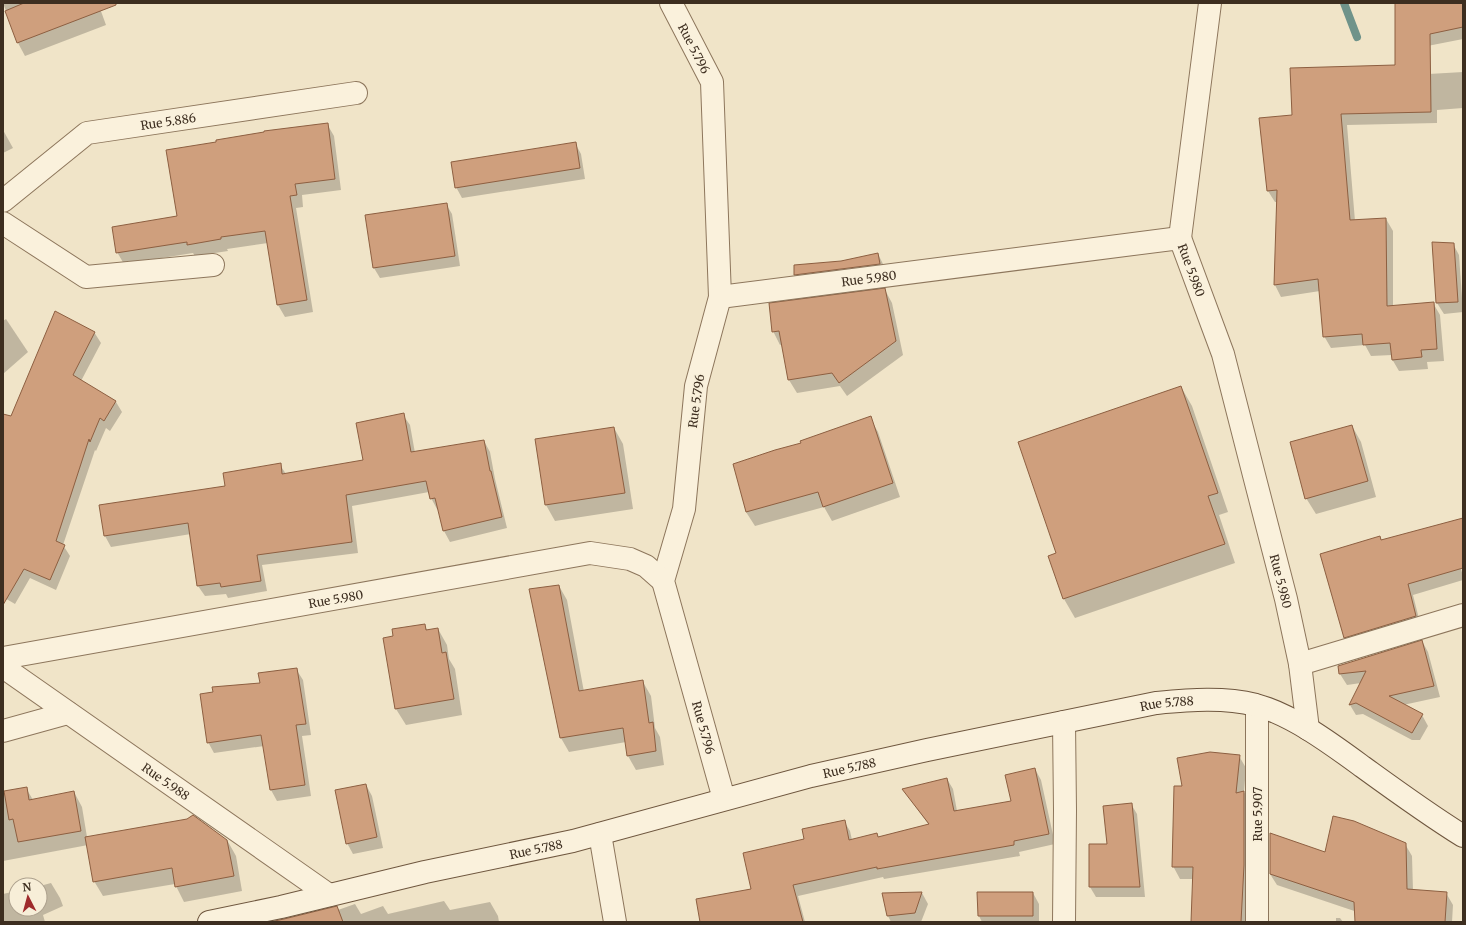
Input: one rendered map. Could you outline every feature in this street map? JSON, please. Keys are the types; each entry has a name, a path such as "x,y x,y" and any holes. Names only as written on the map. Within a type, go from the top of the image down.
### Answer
{"street":[{"name":"Rue 5.796","path":"671,3 712,82 720,297 696,386 684,509 663,580 724,799"},
{"path":"1180,238 1210,3"},
{"name":"Rue 5.886","path":"3,201 87,133 356,93"},
{"path":"3,223 86,278 213,265"},
{"name":"Rue 5.980","path":"720,297 1180,238 1223,354 1286,600 1300,664 1308,729"},
{"name":"Rue 5.980","path":"3,658 590,553 630,559 646,566 663,580"},
{"path":"1300,664 1463,615"},
{"name":"Rue 5.988","path":"3,667 329,895"},
{"name":"Rue 5.788","path":"208,922 425,872 573,841 811,776 928,750 1156,703 1192,699 1222,700 1257,706 1308,729 1333,745 1432,817 1463,836"},
{"name":"Rue 5.907","path":"1257,706 1257,922"},
{"path":"3,731 68,713"},
{"path":"1064,722 1064,922"},
{"path":"600,834 615,922"}],"building":[{"path":"24,3 116,3 116,5 17,43 5,11"},
{"path":"1395,3 1463,3 1463,27 1430,34 1431,112 1341,114 1350,220 1386,218 1387,306 1434,302 1437,349 1421,350 1422,357 1392,360 1390,343 1363,345 1362,334 1323,337 1318,279 1274,285 1277,190 1267,191 1259,118 1292,115 1290,68 1395,65"},
{"path":"328,123 335,179 295,184 297,195 290,196 307,300 277,305 265,231 221,237 221,239 187,245 187,242 116,253 112,227 177,216 166,150 216,142 216,140 264,131"},
{"path":"576,142 580,168 455,188 451,162"},
{"path":"447,203 455,256 373,268 365,215"},
{"path":"1432,242 1454,243 1458,302 1436,303"},
{"path":"878,253 880,264 794,275 794,265 841,261"},
{"path":"885,288 896,341 839,383 832,373 788,380 779,331 772,332 769,303"},
{"path":"55,311 95,332 73,375 116,401 104,421 100,418 90,442 89,439 56,541 65,545 50,580 24,569 3,605 3,414 11,416"},
{"path":"1181,386 1218,493 1208,496 1225,544 1063,599 1048,556 1056,553 1018,442"},
{"path":"404,413 411,452 484,440 490,471 502,517 443,531 435,498 430,499 426,481 346,495 352,542 257,555 261,581 221,587 220,583 197,586 188,523 104,536 99,505 225,486 223,473 281,463 282,474 363,460 356,423"},
{"path":"871,416 893,483 823,507 818,492 746,512 733,464 801,443 800,441"},
{"path":"1352,425 1368,481 1305,499 1290,442"},
{"path":"614,427 625,493 545,505 535,439"},
{"path":"1463,518 1463,568 1408,584 1416,616 1344,638 1320,554 1380,536 1381,540"},
{"path":"559,585 579,691 643,680 649,723 653,722 656,751 627,756 623,728 560,738 529,589"},
{"path":"425,624 426,630 438,628 442,653 446,652 454,699 395,709 383,638 393,636 392,629"},
{"path":"1422,640 1434,686 1389,696 1423,714 1412,733 1356,703 1349,705 1366,671 1339,674 1338,666"},
{"path":"297,668 306,724 296,725 305,785 270,790 261,735 207,743 200,694 213,692 212,687 260,683 258,673"},
{"path":"1210,752 1240,755 1236,793 1244,791 1244,865 1241,922 1191,922 1193,867 1172,867 1174,786 1182,786 1177,758"},
{"path":"1035,768 1049,834 1014,841 1014,845 877,869 877,867 793,885 803,922 700,922 696,899 751,889 743,853 804,839 802,829 845,820 849,840 877,833 878,837 929,824 902,789 947,778 954,811 1011,801 1005,775"},
{"path":"366,784 377,837 346,844 335,790"},
{"path":"27,787 29,800 74,791 81,831 18,842 13,819 9,820 4,791"},
{"path":"1132,803 1140,887 1089,887 1089,844 1107,844 1103,806"},
{"path":"193,815 227,840 234,876 175,887 172,868 93,882 85,837 187,819"},
{"path":"1333,816 1354,821 1406,843 1407,889 1447,892 1445,922 1355,922 1354,902 1270,874 1270,833 1325,852"},
{"path":"922,892 915,913 887,916 882,893"},
{"path":"977,892 1033,892 1033,916 978,916"},
{"path":"337,906 343,922 270,922 284,919"}],"waterway":[{"path":"1344,3 1357,37"}]}
